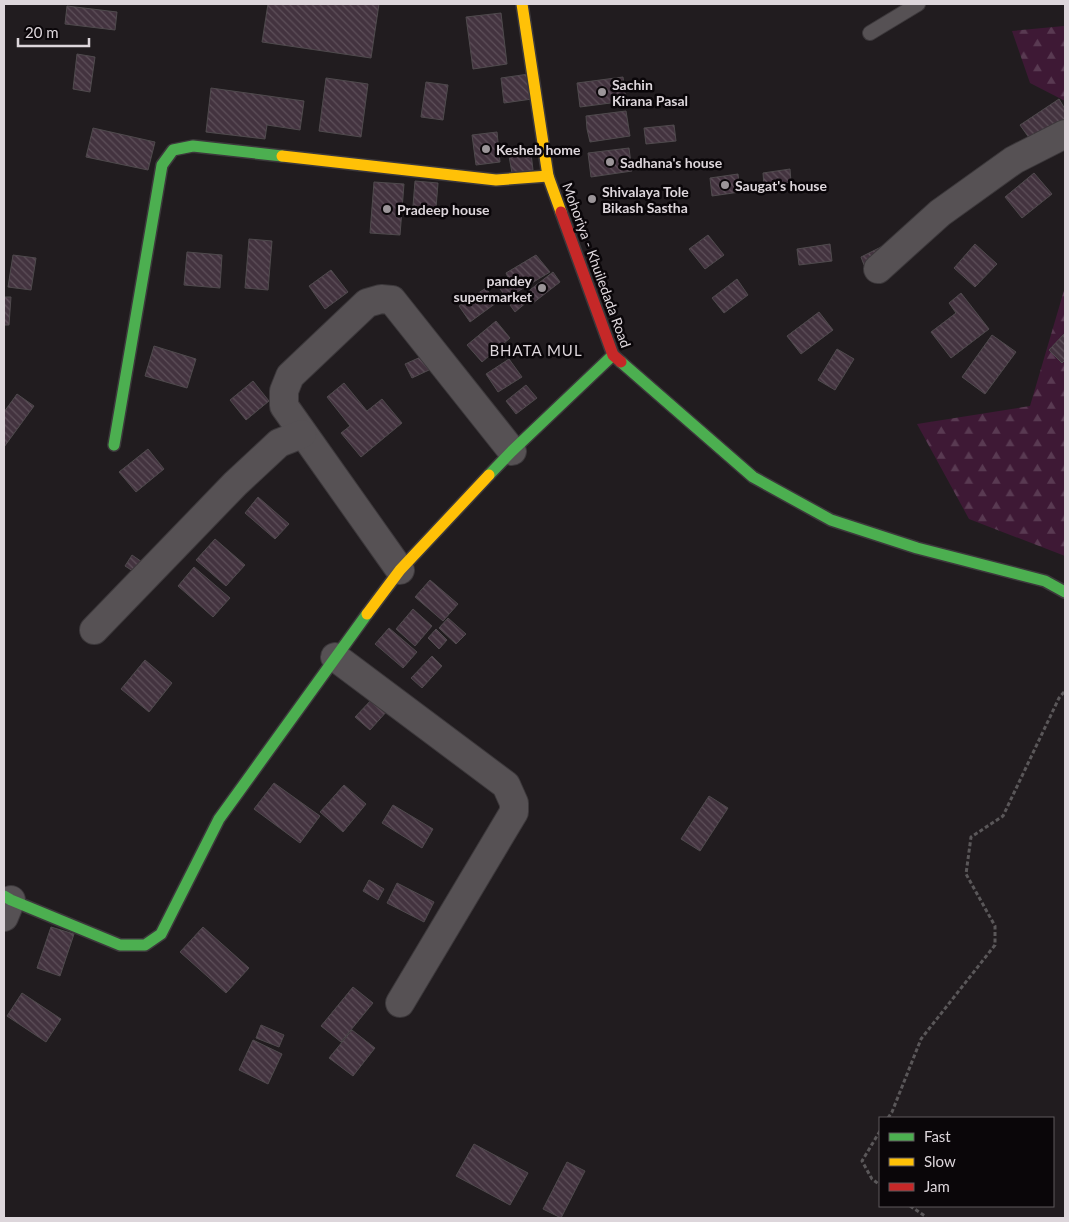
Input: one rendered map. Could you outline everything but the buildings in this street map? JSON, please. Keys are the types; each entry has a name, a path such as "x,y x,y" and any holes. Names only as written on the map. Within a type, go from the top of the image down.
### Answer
{"street":[{"name":"Mohoriya - Khuiledada Road","path":"522,4 548,176 613,355 753,477 831,520 916,548 1044,581 1065,592"},
{"path":"878,269 940,213 1014,160 1065,134"},
{"path":"114,445 162,165 173,150 193,146 496,180 548,176"},
{"path":"400,570 284,406 284,390 290,376 367,303 381,299 392,300 512,451"},
{"path":"6,904 120,945 145,945 161,934 219,819 400,570 512,451 613,355"},
{"path":"94,630 235,484 279,443 302,434"},
{"path":"335,657 506,785 514,803 514,812 400,1003"}],"lane":[{"path":"870,33 918,4"}],"path":[{"path":"889,1117 921,1039 995,945 995,926 966,874 971,837 1003,816 1059,698 1065,691"},
{"path":"879,1133 862,1161 872,1179 879,1184"},
{"path":"912,1207 926,1218"}],"green space":[{"path":"1065,24 1065,101 1030,83 1012,31 1064,26"},
{"path":"1065,287 1065,556 969,519 917,424 1030,406"}],"traffic: fast":[{"path":"114,445 162,165 173,150 193,146 282,156"},
{"path":"489,475 613,355"},
{"path":"621,362 753,477 831,520 917,548 1045,581 1065,592"},
{"path":"4,896 120,945 145,945 161,934 219,819 367,614"}],"traffic: slow":[{"path":"522,4 548,176 561,212"},
{"path":"282,156 496,180 548,176"},
{"path":"367,614 400,570 489,475"}],"traffic: jam":[{"path":"561,212 613,355 621,362"}],"place":[{"name":"Sachin Kirana Pasal","path":"602,92"},
{"name":"Kesheb home","path":"486,149"},
{"name":"Sadhana's house","path":"610,162"},
{"name":"Saugat's house","path":"725,185"},
{"name":"Shivalaya Tole Bikash Sastha","path":"592,199"},
{"name":"Pradeep house","path":"387,209"},
{"name":"pandey supermarket","path":"542,288"}],"district":[{"name":"BHATA MUL","path":"536,350"}]}
